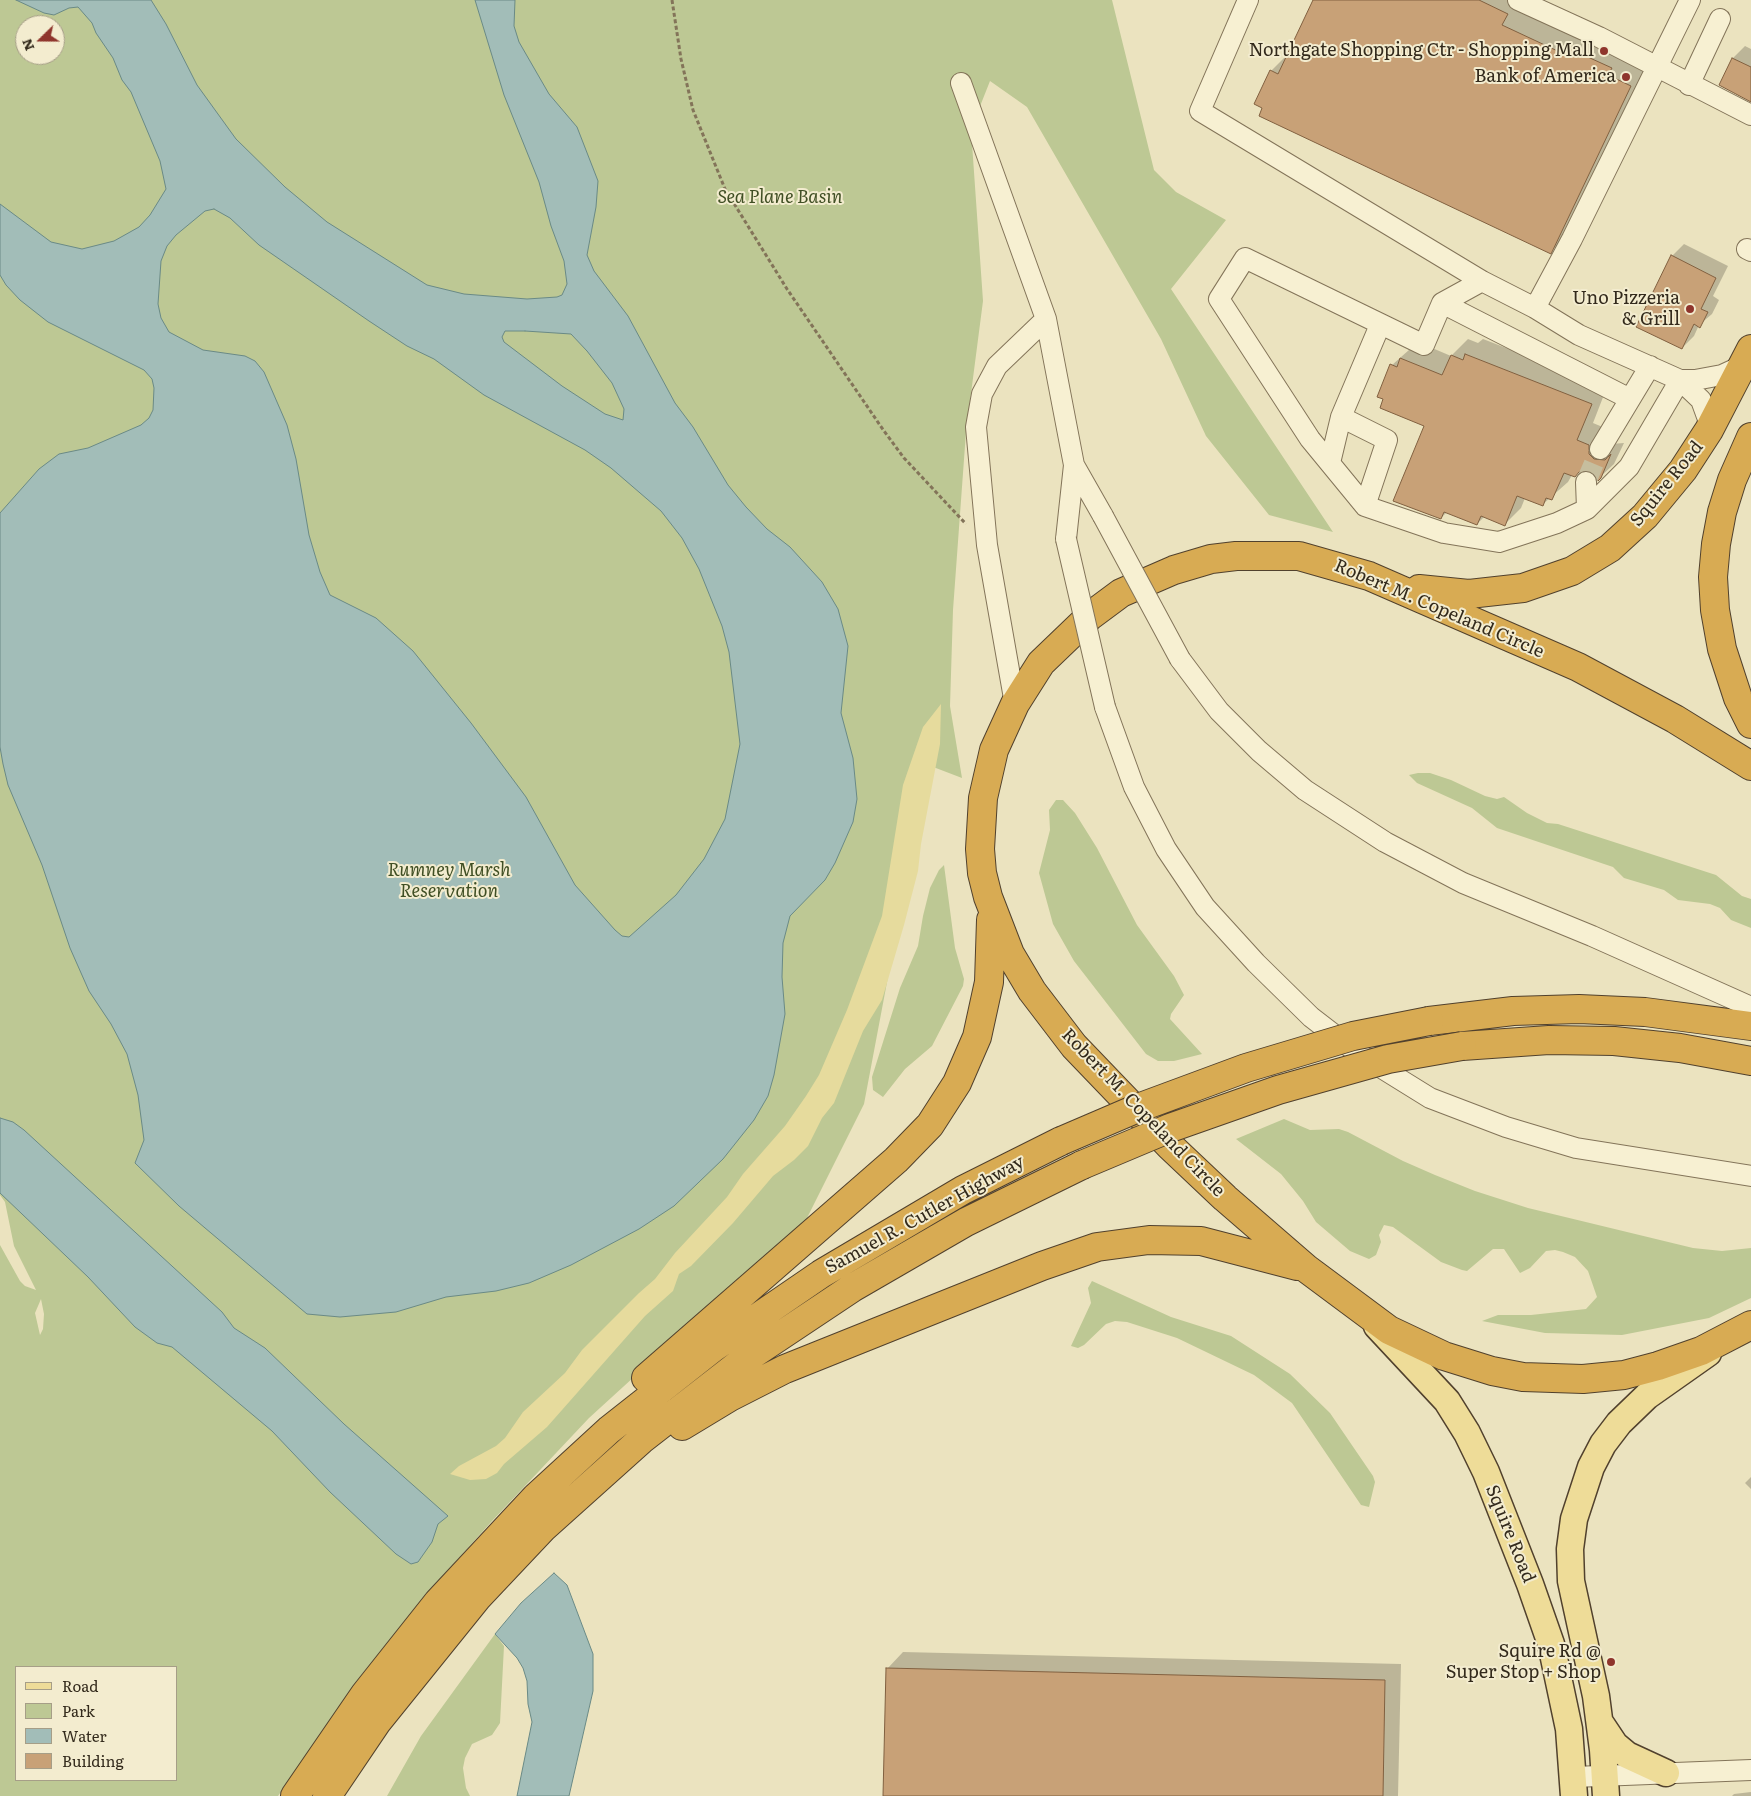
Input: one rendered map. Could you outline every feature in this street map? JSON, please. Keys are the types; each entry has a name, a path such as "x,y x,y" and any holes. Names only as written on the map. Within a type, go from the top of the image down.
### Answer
{"highway":[{"name":"Squire Road","path":"1369,576 1420,590 1482,594 1523,588 1572,571 1610,548 1645,516 1675,480 1709,430 1749,353"},
{"path":"1751,437 1732,480 1722,512 1716,544 1713,577 1715,610 1722,649 1738,698 1751,724"},
{"name":"Robert M. Copeland Circle","path":"1746,1329 1692,1355 1641,1372 1592,1379 1539,1378 1492,1371 1444,1356 1398,1335 1362,1311 1308,1269 1201,1176 1074,1046 1024,978 992,908 980,859 983,798 994,750 1015,704 1041,664 1090,616 1122,593 1163,574 1211,560 1272,554 1310,558 1369,576 1578,668 1674,719 1751,766"},
{"path":"597,1441 631,1391 896,1160 919,1137 940,1111 965,1068 982,1020 991,962 992,908"},
{"name":"Samuel R. Cutler Highway","path":"295,1796 365,1694 438,1602 506,1528 597,1441 693,1363 820,1274 963,1190 1061,1141 1138,1108 1246,1068 1353,1036 1429,1021 1513,1011 1595,1010 1678,1015 1751,1026"},
{"name":"Samuel R. Cutler Highway","path":"327,1796 377,1722 458,1620 525,1547 616,1461 737,1365 852,1288 966,1222 1082,1165 1170,1128 1287,1087 1388,1059 1462,1046 1549,1040 1614,1041 1703,1052 1751,1061"},
{"path":"616,1461 673,1432 730,1397 786,1369 1033,1269 1097,1247 1150,1240 1201,1241 1308,1269"}],"main road":[{"name":"Squire Road","path":"1362,1311 1443,1396 1458,1417 1477,1453 1526,1572 1551,1644 1564,1702 1574,1787"},
{"path":"1606,1786 1600,1724 1571,1581 1572,1534 1582,1491 1604,1444 1628,1414 1657,1388 1746,1329"},
{"path":"1600,1724 1616,1745 1627,1755 1666,1773"}],"lane":[{"path":"1248,0 1200,111 1482,281 1535,308 1579,335 1680,380 1701,400 1710,422 1709,430"},
{"path":"1518,0 1599,37 1657,69 1751,115"},
{"path":"1535,308 1657,69 1690,0"},
{"path":"1689,85 1720,19"},
{"path":"961,82 1046,319 1074,465 1066,539 1105,707 1134,787 1166,849 1206,907 1256,963 1311,1017 1359,1054 1430,1098 1506,1127 1576,1148 1751,1176"},
{"path":"1482,281 1442,303 1424,346 1245,258 1219,299 1310,439 1365,506 1444,533 1499,542 1557,523 1587,509 1629,467 1680,380"},
{"path":"1442,303 1630,399"},
{"path":"1015,704 987,546 976,427 982,394 997,366 1046,319"},
{"path":"1330,463 1341,417 1380,325"},
{"path":"1680,380 1695,380 1722,375 1735,369 1749,353"},
{"path":"1600,449 1650,366"},
{"path":"1341,417 1387,440 1365,506"},
{"path":"1074,465 1180,659 1219,711 1259,751 1304,790 1385,842 1463,884 1592,936 1751,1007"},
{"path":"1586,482 1587,509"},
{"path":"1574,1787 1606,1786 1666,1773 1751,1770"}],"path":[{"path":"672,0 681,59 693,110 713,163 739,214 889,438 933,490 987,546"}],"green space":[{"name":"Rumney Marsh Reservation","path":"0,0 1112,0 1154,170 1176,192 1226,220 1171,289 1333,532 1269,515 1206,436 1161,339 1027,107 990,81 971,129 983,301 966,432 953,610 950,706 962,778 928,765 864,1104 806,1220 589,1418 492,1521 440,1579 362,1674 278,1796 0,1796 0,1245 20,1281 25,1286 36,1290 14,1246 5,1202 0,1195","holes":["41,1299 44,1314 43,1329 40,1335 35,1313"]},
{"path":"1430,773 1451,780 1485,796 1497,799 1504,797 1527,813 1547,823 1558,824 1716,875 1742,896 1751,899 1751,928 1731,920 1720,908 1710,904 1678,900 1664,890 1624,878 1613,867 1497,828 1472,808 1417,783 1409,775"},
{"path":"1056,800 1063,800 1075,813 1097,848 1137,925 1174,976 1184,995 1171,1014 1170,1019 1202,1054 1174,1061 1158,1061 1146,1054 1074,961 1053,924 1039,873 1050,830 1049,810"},
{"path":"944,865 955,948 964,979 963,986 932,1046 905,1069 883,1097 873,1090 872,1077 900,988 918,946 930,888 939,870"},
{"path":"1284,1119 1310,1130 1339,1129 1348,1132 1403,1161 1435,1175 1475,1191 1528,1208 1693,1248 1722,1251 1751,1248 1751,1298 1709,1318 1622,1335 1545,1333 1482,1321 1498,1315 1531,1315 1586,1309 1597,1297 1588,1271 1575,1257 1555,1250 1546,1251 1530,1268 1520,1273 1504,1249 1493,1249 1467,1271 1441,1262 1393,1227 1384,1225 1379,1235 1381,1242 1376,1255 1369,1259 1350,1251 1316,1222 1303,1201 1281,1174 1236,1139"},
{"path":"1092,1281 1171,1317 1231,1336 1290,1374 1330,1413 1373,1476 1375,1482 1369,1507 1361,1505 1292,1403 1254,1375 1177,1338 1127,1322 1115,1321 1106,1324 1084,1345 1078,1348 1071,1346 1091,1303 1088,1288"},
{"path":"495,1634 504,1646 500,1723 492,1735 472,1744 465,1758 463,1768 466,1788 470,1796 387,1796 421,1736"}],"sand":[{"path":"941,704 940,744 921,844 918,871 882,1000 863,1031 834,1103 822,1118 808,1146 794,1160 773,1176 733,1223 691,1266 679,1274 673,1291 645,1316 547,1427 504,1464 497,1473 486,1479 470,1480 450,1474 459,1466 496,1446 505,1438 523,1412 565,1373 582,1350 655,1279 675,1253 727,1197 743,1174 785,1126 806,1096 819,1075 847,1010 882,916 903,785 923,727"}],"water":[{"path":"16,0 151,0 166,24 197,85 236,139 285,187 327,222 427,285 464,294 527,299 557,297 562,295 567,284 564,261 551,226 539,182 504,95 475,0 515,0 514,26 519,42 549,94 577,127 598,181 596,207 587,255 594,271 628,316 675,403 693,427 728,485 767,529 790,547 822,582 838,609 848,646 841,713 853,758 857,799 853,822 835,863 825,880 790,916 783,943 782,977 785,1014 774,1075 768,1096 754,1120 723,1159 674,1206 639,1229 571,1265 529,1283 496,1291 446,1297 396,1312 340,1317 307,1314 179,1206 135,1163 144,1140 138,1095 127,1054 111,1024 89,991 70,948 42,865 8,785 0,747 0,513 39,469 59,454 88,448 141,425 149,418 153,410 154,388 152,379 144,370 48,322 20,300 6,285 0,275 0,204 51,242 82,249 114,241 139,227 150,215 166,189 160,161 131,92 122,80 113,58 96,33 92,23 78,7 69,8 54,15 44,13","holes":["214,209 230,218 259,245 407,346 434,359 484,395 585,450 611,468 661,511 682,538 699,569 722,626 729,652 740,744 725,819 704,859 676,895 629,937 622,936 615,930 575,885 526,797 471,723 413,651 376,618 330,595 320,572 309,535 296,459 287,425 264,372 255,361 245,356 203,350 169,332 161,318 158,304 161,261 167,246 176,235 205,211","505,331 571,334 612,383 624,409 623,420 605,414 562,386 504,342 502,337"]},
{"path":"0,1118 13,1122 24,1130 222,1312 234,1328 265,1348 344,1424 448,1516 438,1524 432,1542 418,1562 411,1564 396,1554 330,1492 272,1431 172,1347 157,1343 135,1327 88,1277 0,1193"},
{"path":"554,1573 567,1585 593,1654 593,1691 569,1796 517,1796 532,1722 528,1704 527,1681 523,1668 517,1658 495,1634 521,1603"}],"building":[{"path":"1313,0 1479,0 1508,14 1502,25 1564,54 1568,48 1612,68 1608,75 1631,86 1551,254 1259,116 1262,108 1254,104 1270,70 1278,74"},
{"path":"1732,58 1751,67 1751,102 1719,85"},
{"path":"1671,255 1716,278 1701,309 1708,312 1700,328 1694,324 1682,349 1636,327"},
{"path":"1465,354 1592,404 1577,440 1589,445 1589,454 1594,459 1605,460 1611,454 1601,478 1598,481 1596,475 1586,470 1579,472 1575,477 1564,473 1552,500 1546,498 1543,506 1517,496 1505,526 1481,516 1477,525 1444,512 1441,519 1393,501 1424,426 1380,408 1383,399 1377,397 1390,364 1397,367 1400,358 1442,375 1451,355 1463,360"},
{"path":"886,1668 1385,1680 1383,1796 883,1796"}],"tunnel":[{"path":"1586,482 1600,449"}],"place":[{"name":"Northgate Shopping Ctr - Shopping Mall","path":"1604,51"},
{"name":"Bank of America","path":"1626,77"},
{"name":"Uno Pizzeria & Grill","path":"1690,309"},
{"name":"Squire Rd @ Super Stop + Shop","path":"1611,1662"}],"park label":[{"name":"Sea Plane Basin","path":"780,198"}]}
